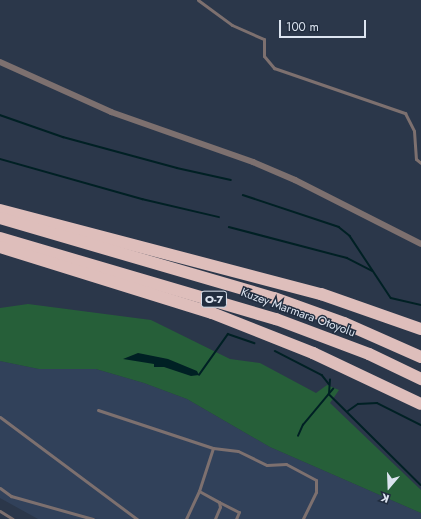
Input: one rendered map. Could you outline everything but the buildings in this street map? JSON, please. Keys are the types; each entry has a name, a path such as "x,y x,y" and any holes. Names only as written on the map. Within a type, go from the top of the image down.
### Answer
{"highway":[{"path":"0,210 298,288 362,307 421,329"},
{"name":"Kuzey Marmara Otoyolu","path":"0,218 280,301 366,332 421,357"},
{"name":"Kuzey Marmara Otoyolu","path":"0,238 276,319 369,354 421,378"},
{"path":"0,247 182,302 340,364 421,404"},
{"path":"298,288 329,292 421,323"},
{"path":"340,364 421,412"}],"street":[{"path":"0,62 111,112 253,162 295,180 421,244"}],"lane":[{"path":"198,0 232,26 264,40 264,56 274,68 405,114 414,131 415,156 421,163"},
{"path":"98,410 213,448 238,451 267,465 286,464 316,480 316,492 303,519"},
{"path":"0,417 137,519"},
{"path":"186,519 199,491 213,448"},
{"path":"0,488 11,496 93,519"},
{"path":"199,491 239,512 236,519"},
{"path":"215,519 220,507 219,502"},
{"path":"0,511 13,519"}],"shaded area":[{"path":"138,353 168,359 197,371 199,375 191,376 164,367 154,367 154,364 123,359"},
{"path":"0,361 39,369 96,369 144,383 187,399 270,447 421,513 421,519 38,519 0,498"}],"green space":[{"path":"28,304 151,320 230,359 260,363 316,393 327,385 339,390 330,403 421,490 421,513 270,447 187,399 144,383 96,369 39,369 0,361 0,308"}],"waterway":[{"path":"0,115 63,137 177,168 231,180"},
{"path":"0,159 142,199 219,217"},
{"path":"243,195 339,227 350,236 391,298 421,305"},
{"path":"229,227 347,258 372,271"},
{"path":"199,375 228,334 254,343"},
{"path":"275,351 322,375 329,384"},
{"path":"329,394 330,380"},
{"path":"298,436 303,425 333,389"},
{"path":"329,394 421,485"},
{"path":"348,411 358,404 377,403 421,425"}]}
